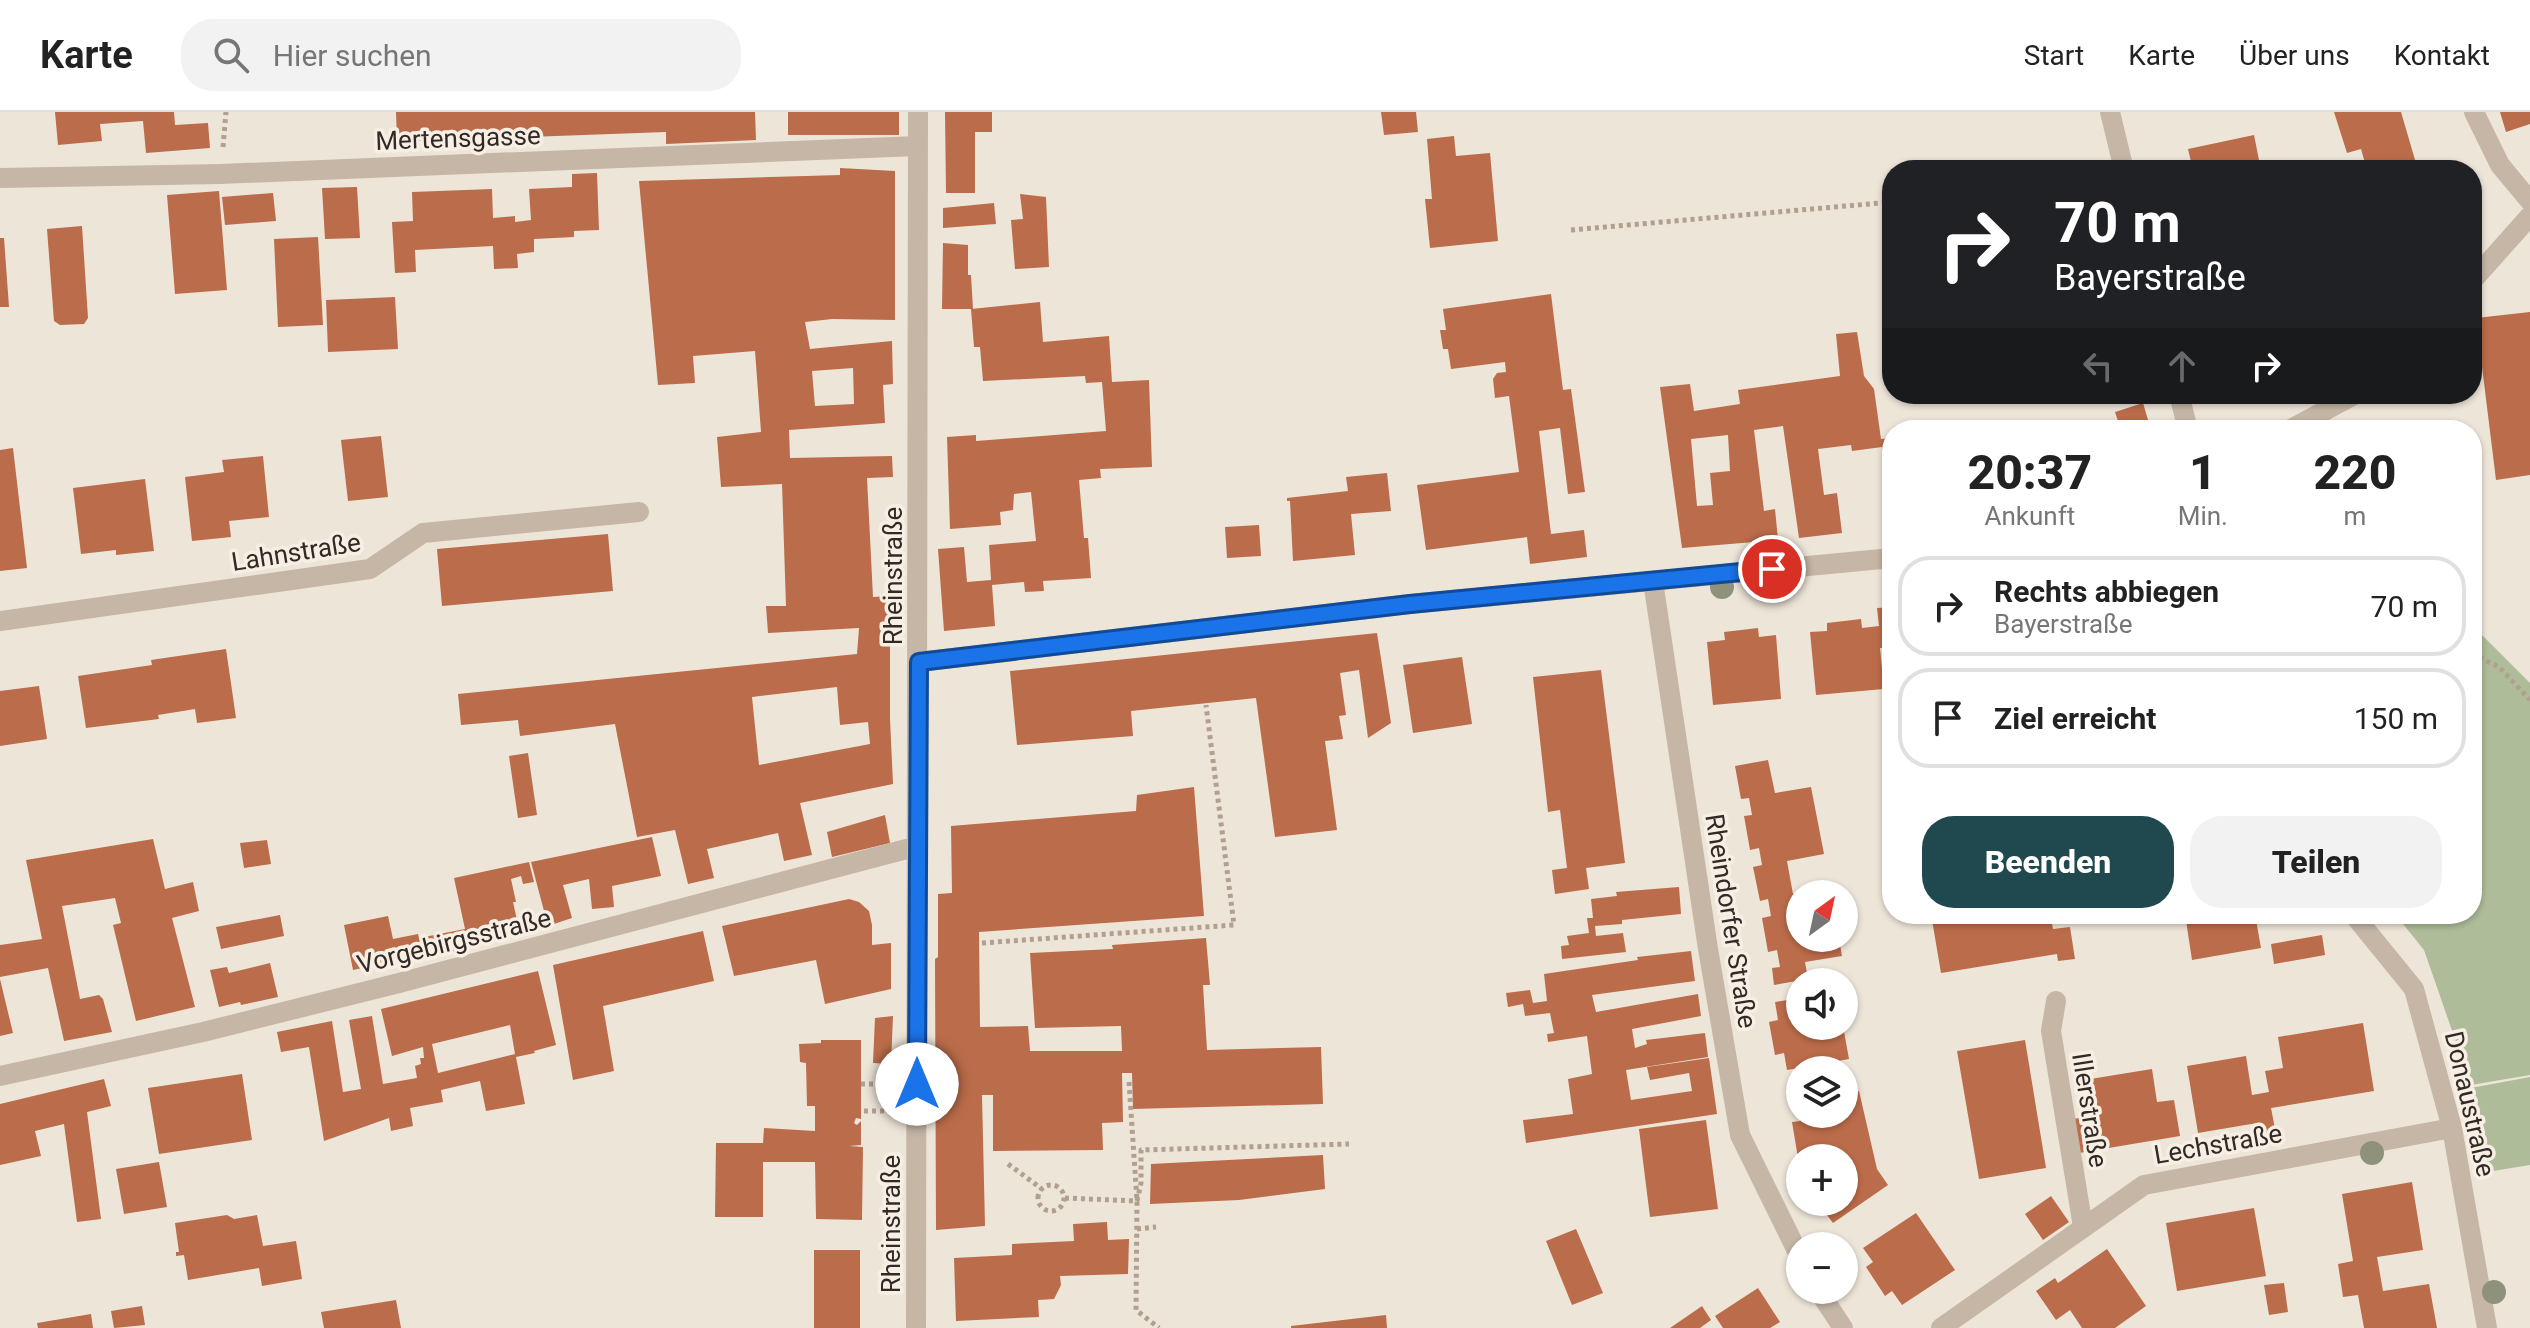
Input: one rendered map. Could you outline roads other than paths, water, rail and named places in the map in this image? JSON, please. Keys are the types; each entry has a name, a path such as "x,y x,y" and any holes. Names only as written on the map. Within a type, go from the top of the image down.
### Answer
{"street":[{"name":"Rheinstraße","path":"916,1328 918,112"},
{"path":"2110,112 2122,160"},
{"path":"2474,112 2500,165 2530,201"},
{"name":"Mertensgasse","path":"0,178 220,174 917,146"},
{"path":"2482,270 2530,216"},
{"path":"2308,420 2337,404"},
{"name":"Lahnstraße","path":"0,621 370,569 423,533 639,512"},
{"path":"919,662 1410,604 1882,559"},
{"name":"Rheindorfer Straße","path":"1653,581 1708,949 1740,1135 1788,1232"},
{"name":"Vorgebirgsstraße","path":"0,1076 203,1032 399,983 918,846"},
{"name":"Donaustraße","path":"2361,924 2414,989 2452,1128 2487,1328"},
{"name":"Illerstraße","path":"2056,1001 2051,1031 2083,1227"},
{"name":"Lechstraße","path":"1941,1328 2144,1185 2452,1128"},
{"path":"1827,1304 1843,1328"}]}
